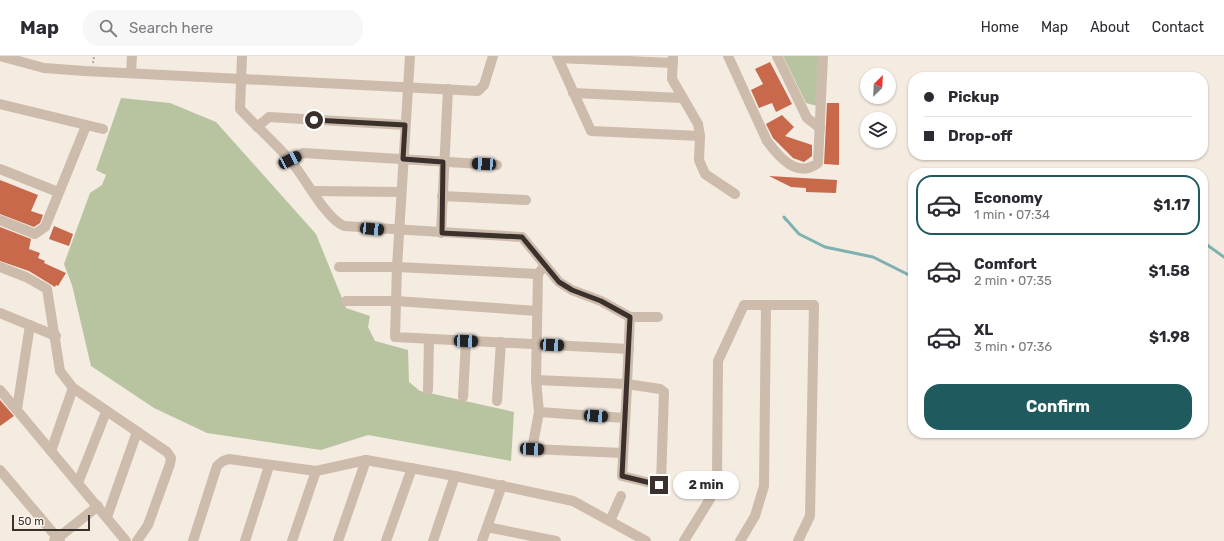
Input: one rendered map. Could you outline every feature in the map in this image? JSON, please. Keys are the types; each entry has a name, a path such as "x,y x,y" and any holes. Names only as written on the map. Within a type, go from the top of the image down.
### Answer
{"street":[{"path":"0,56 44,68 478,91 482,89 493,56"},
{"path":"131,73 132,56"},
{"path":"242,56 240,109 290,160 330,216 339,224 344,226 399,231 522,237 559,282 572,290 601,301 630,317 658,317"},
{"path":"410,56 401,192 395,337 629,349"},
{"path":"728,56 767,141 775,152 788,164 802,170 811,169 818,163 823,56"},
{"path":"777,56 807,118 820,128"},
{"path":"700,136 591,131 557,57 673,59 672,79 698,124 700,136 699,160 705,174 735,194"},
{"path":"442,233 443,162 448,90"},
{"path":"573,93 682,98"},
{"path":"0,104 103,129"},
{"path":"257,127 269,117 405,125"},
{"path":"0,220 35,234 45,228 58,192 86,126"},
{"path":"290,160 303,153 497,165"},
{"path":"0,169 58,192"},
{"path":"313,191 401,192"},
{"path":"442,196 526,200"},
{"path":"545,265 538,274 536,380 539,412 532,449 623,453"},
{"path":"0,267 26,277 47,289 56,336 60,371 73,388 106,412 167,452 171,458 148,525 137,541"},
{"path":"339,267 397,267 538,274"},
{"path":"346,301 396,301 537,311"},
{"path":"684,541 710,499 716,476 718,361 744,305 814,305 810,516 798,541"},
{"path":"740,541 755,516 764,486 766,305"},
{"path":"0,313 56,336"},
{"path":"536,380 627,384 660,389 664,392 661,483 659,485 622,476 623,453 627,384 629,349 630,317"},
{"path":"17,409 30,326"},
{"path":"428,390 429,339"},
{"path":"463,397 466,341"},
{"path":"497,401 501,342"},
{"path":"51,451 73,388"},
{"path":"0,390 126,541"},
{"path":"78,483 106,412"},
{"path":"539,412 625,418"},
{"path":"107,517 137,432"},
{"path":"193,541 217,466 223,461 229,459 269,466 316,471 366,460 502,485 573,501 646,541"},
{"path":"338,541 366,460"},
{"path":"246,541 269,466"},
{"path":"386,541 412,468"},
{"path":"0,470 57,540 98,506"},
{"path":"292,541 316,471"},
{"path":"433,541 456,476"},
{"path":"482,541 502,485"},
{"path":"610,520 621,496"},
{"path":"487,528 534,539 556,541"}],"green space":[{"path":"783,56 818,56 817,106 806,103"},
{"path":"121,98 170,103 216,122 316,234 346,308 370,316 368,327 375,341 408,350 409,382 420,391 514,412 511,461 368,435 321,450 207,433 154,408 91,366 72,285 64,264 90,193 102,185 106,175 96,170"}],"building":[{"path":"770,62 792,104 776,112 772,103 759,108 751,90 763,84 755,69"},
{"path":"827,103 839,103 839,165 824,164"},
{"path":"782,115 794,127 785,136 812,145 812,156 804,162 793,158 773,138 766,124"},
{"path":"769,176 837,180 836,193 806,192 806,188 791,187"},
{"path":"0,180 38,195 31,211 43,215 40,223 34,227 0,214"},
{"path":"54,226 73,234 69,246 49,239"},
{"path":"0,227 31,239 29,249 40,253 38,258 45,261 44,263 66,273 58,286 56,285 55,287 29,271 0,261"},
{"path":"0,400 14,416 0,426"}],"waterway":[{"path":"786,220 784,217 799,234 825,247 873,257 908,274"},
{"path":"1208,246 1224,257"}],"route":[{"path":"314,120 405,125 403,159 443,162 442,233 522,237 559,282 572,290 601,301 630,317 622,476 657,486 659,485"}]}
